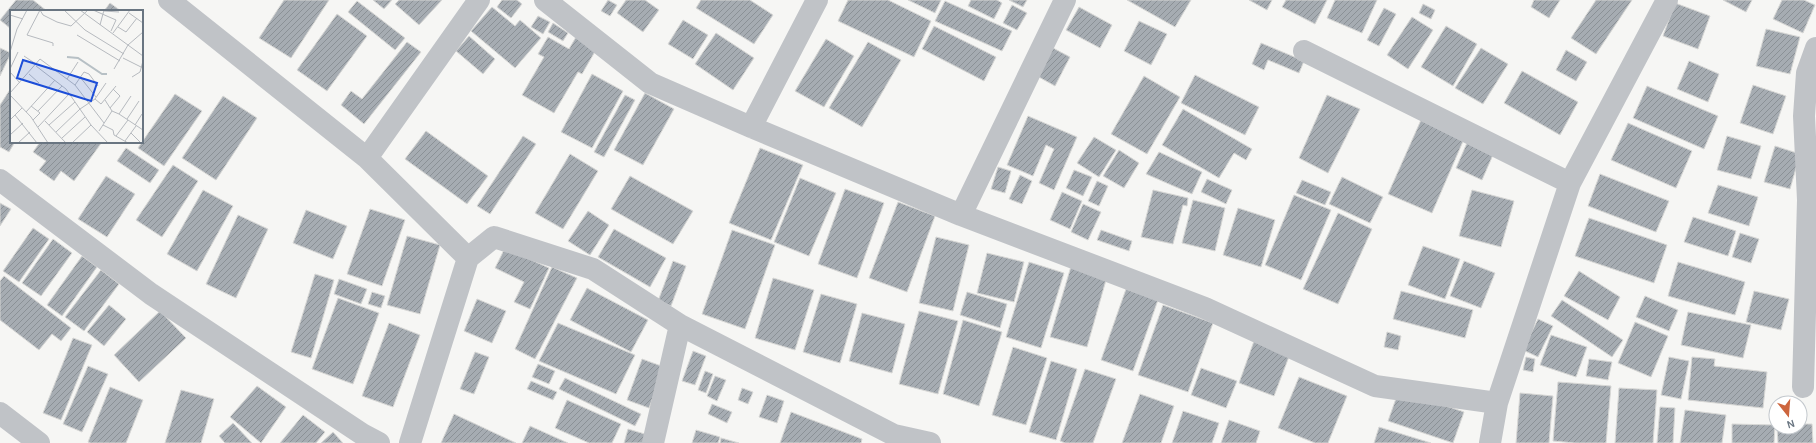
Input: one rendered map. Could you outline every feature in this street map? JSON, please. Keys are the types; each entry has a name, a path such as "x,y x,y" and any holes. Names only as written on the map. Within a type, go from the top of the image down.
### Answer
{"street":[{"path":"169,0 367,158 468,258"},
{"path":"367,158 479,0"},
{"path":"751,127 817,0"},
{"path":"961,215 1065,0"},
{"path":"1490,443 1497,403 1570,183 1668,0"},
{"path":"550,1 650,83 751,127 961,215 1205,308 1375,386 1497,403"},
{"path":"1803,387 1808,200 1804,116 1807,73 1816,48"},
{"path":"1304,51 1570,183"},
{"path":"0,180 151,294 362,434 380,443"},
{"path":"410,443 468,258 494,237 593,269 680,325 893,439 930,443"},
{"path":"653,443 680,325"},
{"path":"0,413 39,443"}],"building":[{"path":"16,0 33,0 46,10 10,10 10,28 0,20"},
{"path":"284,0 329,0 291,58 259,38"},
{"path":"373,0 392,0 384,9"},
{"path":"399,0 442,0 419,25 395,4"},
{"path":"502,0 517,0 522,4 511,18 497,7"},
{"path":"608,0 617,5 610,16 601,11"},
{"path":"626,0 645,0 659,10 643,32 617,13"},
{"path":"701,0 750,0 773,15 754,44 696,8"},
{"path":"848,0 888,0 931,21 914,57 838,21"},
{"path":"908,0 941,0 935,13"},
{"path":"971,0 997,0 1002,3 994,19 968,6"},
{"path":"1009,0 1027,0 1023,7"},
{"path":"1127,0 1191,0 1175,27"},
{"path":"1249,0 1272,0 1267,10"},
{"path":"1286,0 1327,0 1315,24 1282,7"},
{"path":"1335,0 1377,0 1362,33 1327,18"},
{"path":"1534,0 1560,0 1549,18 1531,7"},
{"path":"1596,0 1632,0 1596,54 1571,38"},
{"path":"1723,0 1752,0 1746,12"},
{"path":"1782,0 1804,0 1815,5 1803,33 1773,19"},
{"path":"357,1 405,38 395,50 348,12"},
{"path":"945,1 1012,31 1002,51 935,21"},
{"path":"110,3 120,10 105,10"},
{"path":"1675,3 1710,16 1698,49 1663,36"},
{"path":"1423,4 1435,10 1431,19 1419,13"},
{"path":"1012,5 1027,13 1017,30 1003,23"},
{"path":"492,7 515,26 520,20 541,38 515,68 471,31"},
{"path":"1079,7 1112,25 1100,48 1066,30"},
{"path":"1384,8 1396,14 1379,46 1367,40"},
{"path":"337,14 367,36 327,91 297,70"},
{"path":"538,16 550,22 543,34 531,27"},
{"path":"1412,17 1433,30 1408,69 1387,55"},
{"path":"683,20 708,35 693,59 668,44"},
{"path":"1139,21 1167,34 1151,65 1124,51"},
{"path":"553,23 568,33 563,41 548,32"},
{"path":"934,26 996,57 984,81 922,49"},
{"path":"1446,26 1477,44 1453,86 1421,67"},
{"path":"1766,29 1800,37 1790,74 1756,66"},
{"path":"716,33 754,58 733,90 695,64"},
{"path":"469,36 495,59 483,74 456,51"},
{"path":"548,37 569,49 576,37 597,48 582,74 578,72 554,113 522,95 544,57 538,54"},
{"path":"826,39 854,56 824,107 795,91"},
{"path":"407,42 421,52 364,124 341,105 351,91 362,99"},
{"path":"868,42 901,60 862,127 829,108"},
{"path":"1261,43 1304,61 1299,73 1268,60 1264,70 1252,64"},
{"path":"0,48 10,53 10,55 0,76"},
{"path":"1053,48 1070,57 1055,86 1037,76"},
{"path":"1481,48 1508,64 1483,104 1455,88"},
{"path":"1566,50 1587,62 1576,81 1556,70"},
{"path":"1689,61 1719,74 1708,102 1677,89"},
{"path":"1522,71 1578,102 1560,135 1504,103"},
{"path":"592,74 623,91 592,148 561,132"},
{"path":"1195,75 1259,107 1245,135 1181,103"},
{"path":"1144,76 1180,97 1147,154 1111,134"},
{"path":"1753,85 1786,96 1773,134 1740,123"},
{"path":"1647,86 1718,116 1704,149 1633,118"},
{"path":"10,90 10,143 14,143 9,152 0,147 0,105"},
{"path":"645,93 674,109 643,165 614,150"},
{"path":"175,94 202,111 164,166 138,148 143,143 143,141"},
{"path":"625,95 635,100 604,157 594,152"},
{"path":"1327,95 1360,109 1328,173 1299,158"},
{"path":"223,96 257,118 216,180 182,158"},
{"path":"1183,109 1252,149 1246,160 1234,153 1219,178 1162,145"},
{"path":"1028,116 1077,137 1054,190 1039,183 1054,149 1046,145 1033,176 1007,165"},
{"path":"1421,120 1464,139 1432,213 1388,194"},
{"path":"1628,123 1692,151 1676,188 1611,160"},
{"path":"426,131 488,176 467,204 405,159"},
{"path":"523,136 536,144 490,214 477,206"},
{"path":"1470,136 1496,148 1482,180 1456,168"},
{"path":"1727,136 1761,146 1751,179 1717,170"},
{"path":"1094,137 1116,150 1099,177 1077,163"},
{"path":"39,143 101,143 74,181 61,171 54,181 39,170 46,161 33,152"},
{"path":"1775,146 1800,154 1790,189 1764,182"},
{"path":"126,148 159,170 150,183 117,161"},
{"path":"760,148 803,165 771,240 729,223"},
{"path":"1119,150 1139,163 1124,188 1103,176"},
{"path":"1159,152 1202,172 1192,194 1146,174"},
{"path":"570,154 598,171 563,229 535,213"},
{"path":"173,165 198,181 162,237 136,220"},
{"path":"998,167 1011,171 1005,193 991,189"},
{"path":"1074,170 1092,177 1083,196 1066,188"},
{"path":"1600,174 1669,201 1656,232 1588,206"},
{"path":"1020,175 1032,181 1022,204 1009,199"},
{"path":"106,176 135,194 107,237 78,219"},
{"path":"630,176 693,211 673,244 611,209"},
{"path":"1342,177 1383,197 1370,223 1329,204"},
{"path":"800,178 836,193 809,256 774,242"},
{"path":"1207,179 1232,190 1226,204 1201,192"},
{"path":"1302,180 1331,192 1325,205 1296,193"},
{"path":"1097,181 1108,186 1099,206 1088,201"},
{"path":"1718,185 1758,197 1749,226 1708,213"},
{"path":"845,189 884,203 857,278 818,264"},
{"path":"203,190 233,206 197,271 167,254"},
{"path":"1153,190 1188,198 1187,206 1183,205 1173,244 1141,237"},
{"path":"1472,190 1514,201 1501,247 1459,236"},
{"path":"1062,192 1082,201 1070,229 1050,220"},
{"path":"1294,195 1331,210 1301,280 1265,265"},
{"path":"1193,200 1225,208 1215,251 1182,243"},
{"path":"898,202 935,216 907,292 869,278"},
{"path":"0,203 11,209 0,226"},
{"path":"1083,204 1101,212 1088,240 1071,232"},
{"path":"1238,208 1275,220 1261,267 1223,255"},
{"path":"370,209 405,220 382,286 347,274"},
{"path":"306,210 347,226 333,259 293,243"},
{"path":"588,211 609,225 590,255 568,241"},
{"path":"1338,213 1372,229 1338,304 1303,289"},
{"path":"238,215 268,229 236,298 206,284"},
{"path":"1693,217 1736,231 1728,256 1684,242"},
{"path":"1589,218 1667,245 1654,283 1575,256"},
{"path":"33,228 49,239 19,282 3,271"},
{"path":"614,229 666,258 650,287 598,257"},
{"path":"732,230 775,245 745,329 702,314"},
{"path":"1101,230 1132,241 1129,251 1097,240"},
{"path":"1740,233 1759,239 1751,263 1732,257"},
{"path":"407,236 440,245 420,314 387,305"},
{"path":"936,237 969,245 953,311 919,303"},
{"path":"53,239 72,253 41,296 22,283"},
{"path":"1423,246 1460,259 1445,299 1408,285"},
{"path":"505,248 549,268 530,309 514,302 524,282 495,268"},
{"path":"987,253 1024,262 1014,302 977,293"},
{"path":"82,256 97,267 62,316 47,305"},
{"path":"673,261 686,266 671,306 658,301"},
{"path":"1464,261 1495,273 1481,308 1450,296"},
{"path":"1029,262 1064,273 1041,348 1006,337"},
{"path":"1678,262 1745,282 1735,315 1668,296"},
{"path":"1072,263 1108,273 1087,347 1050,337"},
{"path":"552,267 577,278 535,359 515,349"},
{"path":"101,270 119,284 84,331 65,317"},
{"path":"1579,271 1620,297 1608,320 1564,296"},
{"path":"315,274 334,280 311,358 291,352"},
{"path":"4,276 71,328 61,341 52,334 39,350 0,320 0,281"},
{"path":"773,278 814,290 795,350 755,338"},
{"path":"339,279 367,289 361,304 334,294"},
{"path":"587,288 648,320 631,352 570,320"},
{"path":"1126,289 1158,300 1133,371 1101,360"},
{"path":"1401,291 1473,310 1465,338 1393,319"},
{"path":"1754,291 1789,299 1781,330 1746,322"},
{"path":"372,292 385,296 381,308 368,304"},
{"path":"967,292 1007,304 1000,328 960,315"},
{"path":"821,294 857,304 840,363 803,352"},
{"path":"1645,296 1678,310 1669,331 1636,317"},
{"path":"338,298 379,313 353,384 312,369"},
{"path":"477,299 506,311 492,343 464,331"},
{"path":"1562,300 1623,340 1612,357 1551,316"},
{"path":"109,305 126,319 104,346 87,332"},
{"path":"1163,305 1213,323 1188,392 1138,375"},
{"path":"160,311 186,338 139,382 114,355"},
{"path":"919,311 958,321 938,394 899,384"},
{"path":"1688,312 1751,325 1743,358 1681,345"},
{"path":"862,313 905,324 892,373 849,361"},
{"path":"1538,319 1553,326 1538,357 1523,350"},
{"path":"963,320 1002,332 979,406 943,394"},
{"path":"1635,322 1668,336 1651,377 1618,363"},
{"path":"389,323 420,335 393,407 362,396"},
{"path":"558,323 635,355 616,394 539,361"},
{"path":"1387,332 1401,336 1398,350 1384,347"},
{"path":"1551,335 1587,347 1576,377 1540,365"},
{"path":"73,338 92,345 61,420 43,413"},
{"path":"1254,341 1290,354 1274,396 1239,383"},
{"path":"1013,347 1047,358 1026,425 992,415"},
{"path":"693,351 706,356 695,385 682,381"},
{"path":"475,352 489,357 474,394 460,389"},
{"path":"1526,357 1535,359 1533,372 1523,370"},
{"path":"1669,357 1689,361 1681,399 1661,395"},
{"path":"1692,357 1715,359 1714,366 1767,372 1763,408 1688,400"},
{"path":"642,359 664,367 649,408 627,400"},
{"path":"1589,359 1612,362 1608,380 1586,376"},
{"path":"1051,361 1077,369 1056,440 1029,432"},
{"path":"538,364 555,371 549,384 532,377"},
{"path":"88,366 108,374 82,432 63,424"},
{"path":"1201,368 1237,381 1226,408 1191,395"},
{"path":"1085,369 1116,379 1093,443 1065,443 1060,441"},
{"path":"705,371 713,374 706,393 698,390"},
{"path":"715,376 726,380 717,401 707,396"},
{"path":"1299,377 1347,396 1328,443 1315,443 1278,428"},
{"path":"565,378 641,414 635,426 559,389"},
{"path":"531,381 557,392 553,400 527,389"},
{"path":"1558,382 1611,386 1606,443 1553,441"},
{"path":"257,386 286,407 261,443 230,417"},
{"path":"110,387 143,400 126,443 90,443 88,442"},
{"path":"742,388 753,392 748,404 738,400"},
{"path":"1619,388 1657,390 1653,443 1615,443"},
{"path":"181,390 214,399 201,443 165,443"},
{"path":"1399,390 1464,412 1453,443 1388,421"},
{"path":"1520,393 1553,396 1549,443 1516,443"},
{"path":"1140,394 1174,406 1161,443 1122,443"},
{"path":"767,395 784,401 777,423 759,417"},
{"path":"567,400 621,424 612,443 589,443 555,428"},
{"path":"712,404 732,412 727,423 708,414"},
{"path":"1660,407 1675,408 1673,443 1657,443"},
{"path":"1685,410 1726,415 1722,443 1680,443"},
{"path":"1183,411 1219,423 1212,443 1172,443"},
{"path":"791,412 862,439 861,443 780,443"},
{"path":"454,414 516,443 441,443"},
{"path":"303,415 325,432 316,443 280,443"},
{"path":"1229,420 1260,431 1256,443 1221,443"},
{"path":"233,423 252,443 225,443 219,436"},
{"path":"1732,424 1768,425 1768,435 1774,435 1774,443 1732,443"},
{"path":"1808,424 1812,424 1813,443 1778,443 1778,435 1808,435"},
{"path":"530,426 568,443 522,443"},
{"path":"1379,427 1431,443 1374,443"},
{"path":"628,429 648,435 646,443 624,443"},
{"path":"696,430 720,437 718,443 692,443"},
{"path":"333,432 343,443 321,443"},
{"path":"721,438 739,443 720,443"}]}
